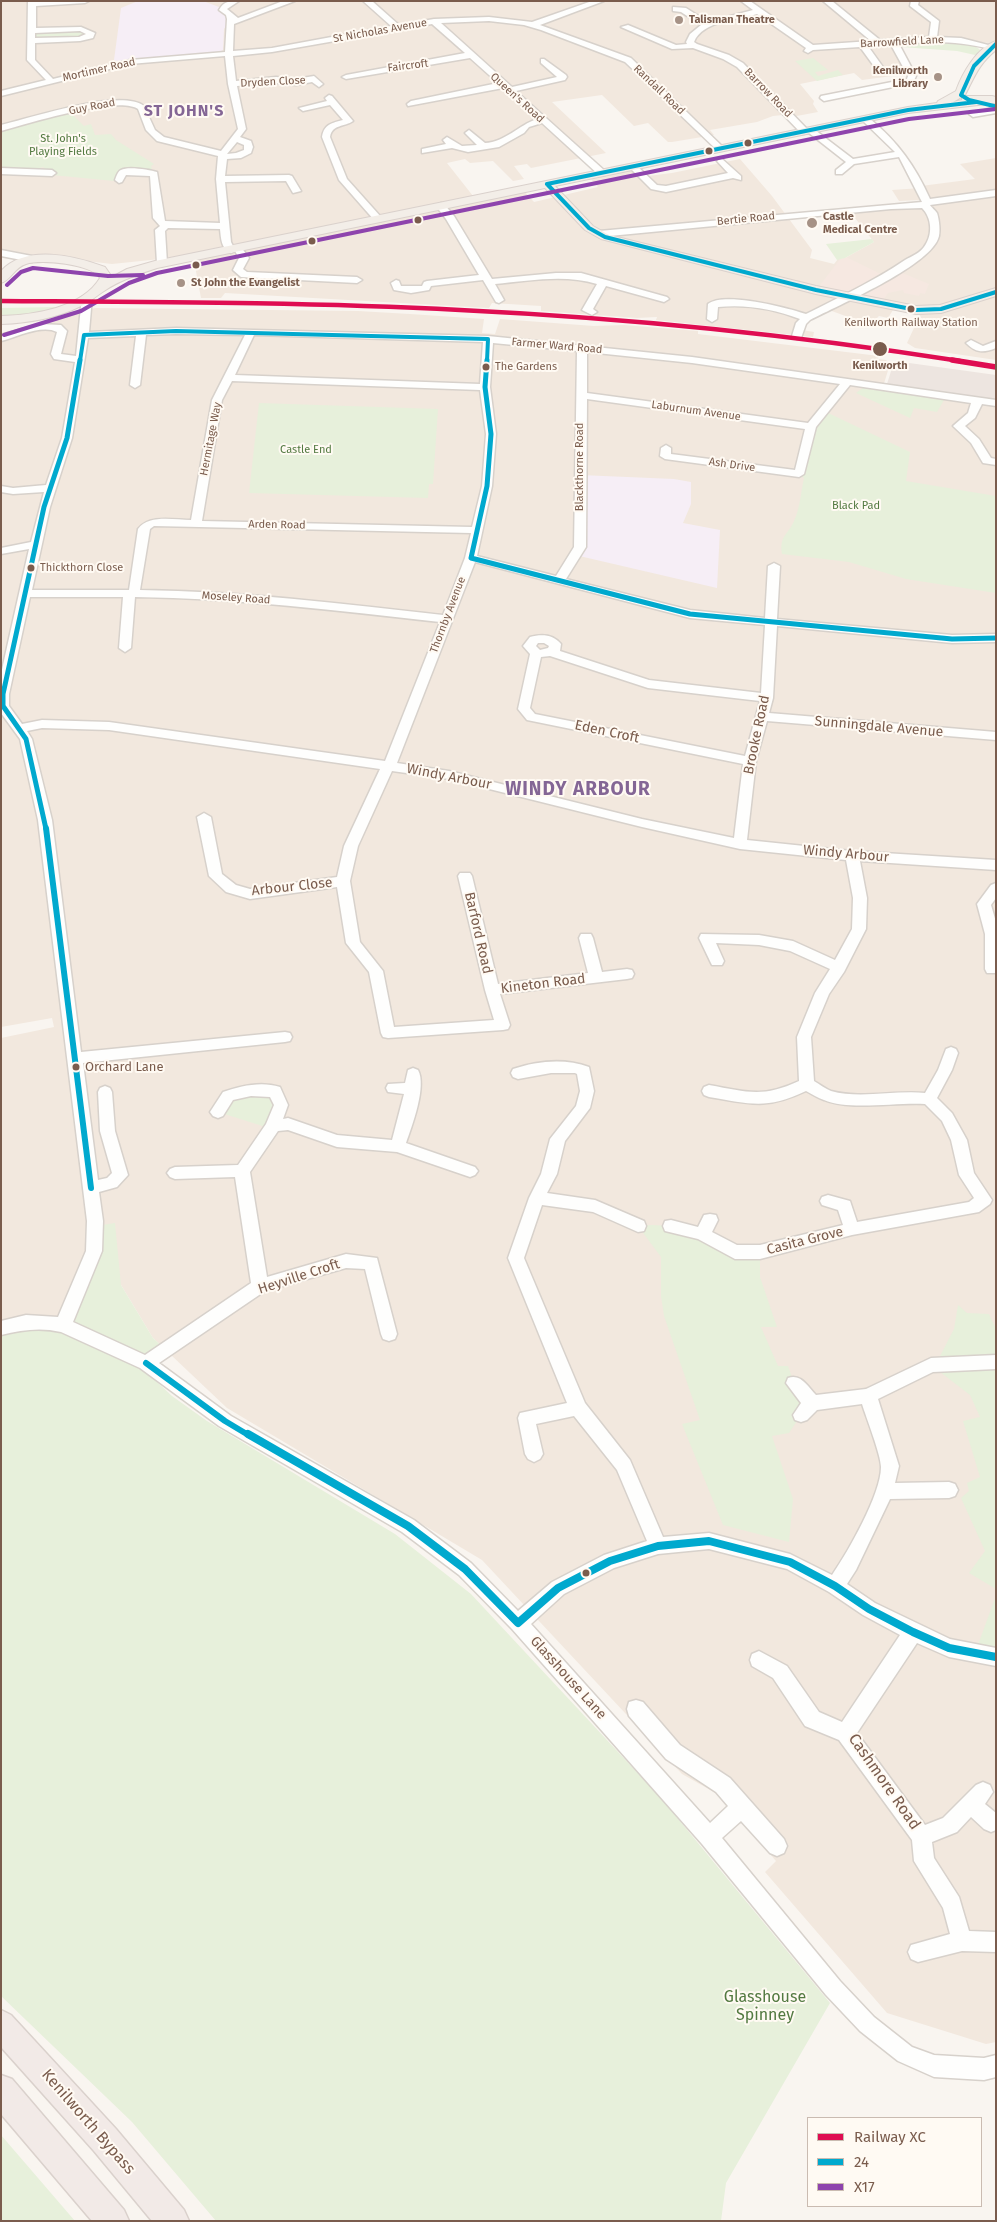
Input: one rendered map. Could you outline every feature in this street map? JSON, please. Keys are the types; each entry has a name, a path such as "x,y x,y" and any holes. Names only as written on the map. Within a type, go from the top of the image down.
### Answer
{"highway":[{"name":"Kenilworth Bypass","path":"1,2025 105,2140 173,2221"},
{"path":"1,2090 113,2221"}],"main road":[{"path":"983,95 963,98 962,92 964,84 980,58 994,45"},
{"path":"972,71 983,95"},
{"path":"934,106 950,100 962,92"},
{"path":"102,287 131,272 159,264 983,95"},
{"path":"547,184 589,228 599,234 630,244 849,297 898,307 932,310 996,292"},
{"path":"3,276 19,262 32,259 109,267 159,264"},
{"path":"1,327 64,307 87,304 102,287 106,278 104,272 86,265"},
{"path":"1,320 39,316"}],"street":[{"path":"51,81 31,60 32,3 85,1"},
{"path":"234,1 223,8 223,11 230,19 228,53 232,84 242,129 223,155 220,179 226,242 244,258 238,270 244,275 358,280"},
{"path":"230,19 243,17 290,1"},
{"path":"367,1 396,28"},
{"path":"532,25 600,1"},
{"path":"745,1 758,11"},
{"path":"827,1 877,42"},
{"path":"915,1 914,6 935,20 933,40"},
{"path":"682,9 706,25"},
{"path":"694,46 690,42 690,37 694,32 706,25 758,11"},
{"name":"Barrowfield Lane","path":"758,11 809,50 893,41 961,40 994,45"},
{"name":"St Nicholas Avenue","path":"228,53 272,50 434,21 480,19 532,25"},
{"name":"Queen's Road","path":"434,21 602,173"},
{"name":"Randall Road","path":"532,25 628,60 721,149"},
{"name":"Barrow Road","path":"625,27 675,47 694,46 726,57 740,65 809,132 850,162"},
{"path":"32,32 81,29 91,33 90,36 80,38 32,41"},
{"path":"824,98 910,81 912,76 893,41"},
{"path":"862,43 879,67"},
{"name":"Mortimer Road","path":"1,94 130,62 228,53"},
{"name":"Faircroft","path":"346,77 470,55"},
{"path":"411,104 563,77 544,64"},
{"name":"Dryden Close","path":"232,84 276,80 296,82 314,79"},
{"path":"983,95 975,115 996,110"},
{"path":"303,108 330,100 349,121 333,125 327,131 326,137 336,167 343,180 378,219"},
{"name":"Guy Road","path":"1,128 104,103 120,102 136,104 143,110 145,122 156,136 175,143 223,155"},
{"path":"425,151 450,142 466,150 496,145 521,131 526,125 542,120"},
{"path":"797,336 801,323 807,318 904,267 930,246 936,232 932,213 926,204 907,158 866,120"},
{"path":"469,133 483,146"},
{"path":"223,155 238,156 248,151 248,143 236,139"},
{"path":"839,172 850,162 900,154"},
{"path":"633,167 654,187 666,189 736,177 721,161"},
{"path":"1,171 39,170 52,173"},
{"path":"119,180 123,172 154,172 158,218 166,226 224,226"},
{"path":"220,179 288,178 296,191"},
{"name":"Bertie Road","path":"599,234 886,207 894,204 905,207 996,193"},
{"path":"441,206 454,220 458,232 501,302"},
{"path":"159,264 162,250 160,230 166,226"},
{"path":"1,254 32,259"},
{"path":"1,254 7,260 3,276"},
{"path":"396,283 397,288 403,290 419,290 426,288 427,284 488,279 581,276 664,299"},
{"path":"592,312 587,310 603,282"},
{"path":"712,320 713,304 725,302 747,303 792,312 807,318"},
{"path":"63,1325 94,1250 96,1221 45,820 26,739 3,706 3,694 35,545 50,488 67,438 81,359 87,304"},
{"path":"1,338 40,328 57,326 62,331 56,354 58,357 81,359"},
{"name":"Farmer Ward Road","path":"84,335 251,332 488,340 582,348 848,381 996,403"},
{"name":"Hermitage Way","path":"196,523 218,400 251,332"},
{"path":"135,385 141,333"},
{"name":"Thornby Avenue","path":"343,881 351,846 389,766 471,558 487,486 490,434 485,387 488,340"},
{"path":"971,344 982,350 996,344"},
{"name":"Blackthorne Road","path":"559,580 580,547 580,395 582,348"},
{"path":"228,378 485,387"},
{"path":"811,427 848,381"},
{"name":"Laburnum Avenue","path":"580,395 811,427"},
{"path":"946,430 958,426 973,414 976,410 977,400"},
{"path":"958,426 975,441 988,461"},
{"name":"Ash Drive","path":"665,454 799,474 811,427"},
{"path":"1,489 13,491 50,488"},
{"name":"Arden Road","path":"132,593 144,529 147,525 196,523 478,530"},
{"path":"1,551 35,545"},
{"path":"471,558 690,614 952,640 996,638"},
{"name":"Brooke Road","path":"740,844 750,762 767,698 774,566"},
{"name":"Moseley Road","path":"24,593 185,594 302,603 446,619"},
{"path":"125,648 132,593"},
{"name":"Eden Croft","path":"750,762 531,717 524,709 536,653 544,654 551,652 648,684 767,698"},
{"name":"Sunningdale Avenue","path":"762,716 996,736"},
{"name":"Windy Arbour","path":"19,729 42,724 109,726 462,778 642,823 740,844 852,856 996,865"},
{"name":"Arbour Close","path":"204,817 216,876 231,890 250,894 343,881"},
{"path":"807,1084 804,1037 822,993 839,968 859,929 860,898 852,856"},
{"name":"Barford Road","path":"465,876 492,990"},
{"name":"Kineton Road","path":"343,881 353,943 376,971 388,1033 503,1025 492,990 627,974"},
{"path":"992,969 992,934 984,904 996,888"},
{"path":"586,938 596,978"},
{"path":"717,961 706,938 759,940 793,946 839,968"},
{"path":"75,1058 285,1037"},
{"path":"807,1084 828,1096 885,1100 906,1097 929,1099 945,1070 951,1053"},
{"path":"518,1073 559,1066 578,1067 584,1071 587,1077 587,1091 583,1108 558,1139 549,1174 537,1198 516,1258 578,1408 624,1465 658,1546"},
{"path":"393,1088 413,1081 409,1113 397,1146"},
{"path":"709,1091 756,1099 781,1096 807,1084"},
{"path":"218,1112 222,1092 275,1091 281,1105 273,1126 242,1171 260,1286"},
{"path":"91,1188 112,1183 120,1175 120,1168 109,1136 109,1106 105,1092"},
{"name":"Casita Grove","path":"670,1226 702,1234 735,1252 760,1252 852,1229 973,1208 984,1200 967,1174 959,1140 947,1117 929,1099"},
{"path":"273,1126 288,1124 337,1141 397,1146 470,1171"},
{"path":"175,1173 242,1171"},
{"path":"537,1198 595,1206 638,1226"},
{"name":"Casita Grove","path":"828,1201 847,1199 852,1229"},
{"path":"702,1234 710,1220"},
{"name":"Heyville Croft","path":"146,1364 260,1286 346,1261 371,1263 389,1334"},
{"name":"Glasshouse Lane","path":"1,1328 35,1321 63,1325 103,1342 146,1364 225,1420 408,1526 464,1569 518,1623 709,1837 833,1988 867,2024 905,2054 934,2066 984,2069 996,2066"},
{"path":"794,1383 806,1409 868,1396 931,1364 996,1362"},
{"path":"835,1586 850,1564 885,1491 890,1466 868,1396"},
{"path":"534,1454 526,1418 578,1408"},
{"path":"885,1491 949,1490"},
{"path":"518,1623 558,1588 610,1561 658,1546 709,1541 732,1545 790,1562 913,1632 950,1648 996,1657"},
{"name":"Cashmore Road","path":"913,1632 846,1733 922,1836 924,1861 952,1904 962,1941"},
{"path":"759,1660 780,1672 812,1719 846,1733"},
{"path":"636,1709 673,1752 723,1785 777,1846"},
{"path":"922,1836 950,1825 977,1798 991,1822"},
{"path":"709,1837 741,1807"},
{"path":"918,1952 962,1941 996,1942"}],"shaded area":[{"path":"1,1 996,1 996,41 988,43 956,38 890,39 907,74 862,80 854,73 800,84 814,101 813,104 818,112 786,118 783,115 773,116 757,122 710,130 714,135 668,142 648,123 634,126 602,95 552,102 606,153 531,168 527,164 514,166 524,179 513,181 493,161 470,163 465,159 447,163 473,196 420,207 423,212 524,191 534,202 598,187 590,178 640,169 648,176 672,173 740,159 772,196 812,250 810,258 834,264 838,259 845,258 874,242 851,213 887,209 921,209 930,206 927,202 920,200 899,201 892,190 921,188 921,186 975,179 960,164 996,158 996,360 915,348 907,343 920,315 893,310 888,318 879,316 875,320 870,319 862,322 829,310 806,323 802,330 814,332 813,337 656,320 657,317 637,318 541,311 541,306 492,303 489,308 225,293 221,298 201,298 194,261 199,255 112,264 1,251"},
{"path":"138,1 203,1 219,7 229,21 224,29 223,50 217,53 118,62 114,60 121,8"},
{"path":"846,257 889,278 900,272 929,284 925,294 920,293 919,296 904,293 903,290 888,293 883,301 817,289 840,259"},
{"path":"95,308 358,311 410,314 484,319 482,333 495,334 500,319 594,326 624,325 698,331 698,334 879,356 878,359 886,360 890,364 882,390 996,407 996,2042 986,2044 887,2013 765,1872 776,1861 719,1795 682,1774 482,1560 227,1408 153,1338 121,1285 63,1325 1,1390 1,1038 54,1027 52,1018 1,1027 1,333"},
{"path":"902,362 996,375 996,400 887,384 892,368"},
{"path":"580,475 674,479 691,482 691,504 683,523 720,530 717,588 575,555"}],"green space":[{"path":"86,29 91,33 85,38 32,41 32,31"},
{"path":"907,43 968,44 981,51 975,55 957,51 901,47"},
{"path":"813,58 828,70 815,72 818,76 838,70 843,75 817,81 795,61"},
{"name":"St. John's Playing Fields","path":"72,114 84,126 91,124 95,135 111,134 116,140 154,164 151,166 152,169 123,171 119,180 114,181 52,175 43,167 34,170 1,170 1,130 60,115"},
{"path":"872,239 874,242 845,258 837,260 826,244"},
{"path":"58,307 27,315 1,317 1,308"},
{"path":"864,387 944,400 937,412 914,408 910,418 856,393"},
{"name":"Castle End","path":"259,403 438,409 433,484 429,484 428,498 249,493"},
{"name":"Black Pad","path":"824,411 910,452 906,481 996,496 996,593 906,579 849,562 782,554 783,539 792,526 799,506 804,478 799,474 811,427"},
{"path":"275,1091 281,1105 272,1129 218,1112 228,1096"},
{"path":"115,1223 121,1285 153,1338 166,1350 146,1363 63,1325 96,1226"},
{"path":"638,1226 671,1226 760,1252 760,1277 777,1327 761,1327 778,1366 788,1366 794,1383 812,1403 789,1433 772,1436 793,1499 789,1542 723,1525 682,1424 700,1420 664,1316 661,1296 661,1257"},
{"path":"958,1305 967,1313 989,1314 996,1329 996,1589 969,1573 985,1551 961,1498 969,1491 967,1483 980,1477 963,1421 980,1417 970,1395 931,1365 946,1364 940,1356 954,1329"},
{"name":"Glasshouse Spinney","path":"30,1327 64,1331 98,1343 94,1348 141,1367 172,1396 207,1421 395,1534 471,1594 660,1797 830,2003 726,2183 721,2221 216,2221 132,2122 1,1996 1,1334"},
{"path":"996,1597 996,1656 975,1653 994,1601"},
{"path":"1,2135 75,2221 1,2221"}],"rail line":[{"name":"XC","path":"1,301 327,305 458,309 582,317 701,327 819,341 996,367"}],"transit line":[{"name":"24","path":"994,106 969,100 961,95 966,80 974,66 996,44"},
{"name":"24","path":"547,184 908,110 976,102"},
{"name":"X17","path":"4,335 81,311 129,283 157,273 909,119 996,109"},
{"name":"24","path":"547,184 589,228 605,237 816,290 916,310 941,309 996,292"},
{"name":"X17","path":"7,285 21,272 33,268 108,276 143,275"},
{"name":"24","path":"91,1188 45,820 26,739 3,706 3,694 44,507 67,438 84,335 176,331 488,339 485,387 491,434 487,486 471,558 690,614 952,639 996,638"},
{"name":"24","path":"146,1363 225,1421 408,1526 465,1569 518,1623 558,1588 610,1561 658,1546 709,1541 790,1562 835,1586 869,1609 913,1632 949,1648 996,1657"}],"place":[{"name":"Talisman Theatre","path":"679,20"},
{"name":"Kenilworth Library","path":"938,77"},
{"name":"Castle Medical Centre","path":"812,223"},
{"name":"St John the Evangelist","path":"181,283"},
{"name":"Kenilworth Railway Station","path":"911,309"},
{"name":"Kenilworth","path":"880,349"},
{"name":"The Gardens","path":"486,367"},
{"name":"Thickthorn Close","path":"31,568"},
{"name":"Orchard Lane","path":"76,1067"}],"district":[{"name":"ST JOHN'S","path":"184,112"},
{"name":"WINDY ARBOUR","path":"578,790"}]}
